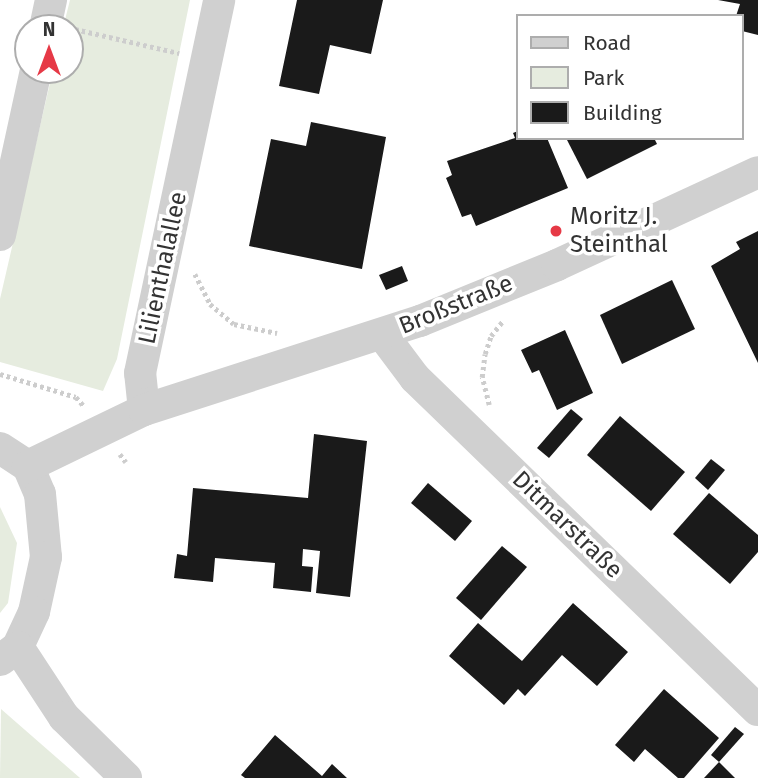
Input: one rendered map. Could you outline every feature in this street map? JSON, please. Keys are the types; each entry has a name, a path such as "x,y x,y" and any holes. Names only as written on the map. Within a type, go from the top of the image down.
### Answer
{"street":[{"name":"Lilienthalallee","path":"144,410 140,373 219,0"},
{"path":"0,235 33,84"},
{"name":"Broßstraße","path":"144,410 382,334 557,265 758,172"},
{"name":"Ditmarstraße","path":"382,334 415,378 758,710"},
{"path":"28,466 144,410"},
{"path":"0,447 28,466 40,494 46,557 38,599 9,654 64,718 126,778"}],"path":[{"path":"84,27 179,54"},
{"path":"191,261 197,285 210,304 234,324 261,333 284,333"},
{"path":"491,408 482,377 485,354 491,335 507,317"}],"green space":[{"path":"70,0 190,0 117,359 103,391 0,362 0,299 50,84 84,84 84,14 66,14"},
{"path":"0,507 17,543 8,603 0,613"},
{"path":"1,709 80,778 0,778"}],"building":[{"path":"297,0 383,0 371,54 330,45 319,94 279,86"},
{"path":"718,0 758,0 758,35 744,32 744,14 737,14 740,4"},
{"path":"311,122 386,137 362,269 249,246 271,139 306,146"},
{"path":"516,132 516,140 548,140 568,188 476,226 471,214 462,217 446,178 452,175 447,161 515,138 513,133"},
{"path":"567,140 655,140 657,144 587,179"},
{"path":"758,231 758,363 711,266 740,249 736,242"},
{"path":"402,266 408,281 386,290 379,275"},
{"path":"672,280 695,329 622,364 600,315"},
{"path":"565,330 593,393 557,410 539,370 532,373 521,350"},
{"path":"571,409 583,419 549,458 537,448"},
{"path":"620,416 685,472 651,511 587,455"},
{"path":"314,434 367,441 350,597 316,593 320,551 303,549 302,566 313,567 311,592 273,588 275,563 215,558 213,582 174,578 177,554 187,556 193,488 308,498"},
{"path":"711,459 725,470 708,490 695,478"},
{"path":"428,483 472,521 455,541 411,503"},
{"path":"709,493 758,535 758,552 730,584 673,534"},
{"path":"502,546 527,567 481,620 456,598"},
{"path":"573,603 628,652 597,686 562,655 525,696 518,689 504,705 449,656 478,623 522,661"},
{"path":"664,689 719,738 684,778 678,778 645,749 634,762 615,745"},
{"path":"735,727 744,734 719,762 711,755"},
{"path":"275,735 322,776 332,764 347,778 245,778 241,775"},
{"path":"719,762 735,778 704,778"}],"place":[{"name":"Moritz J. Steinthal","path":"556,231"}]}
